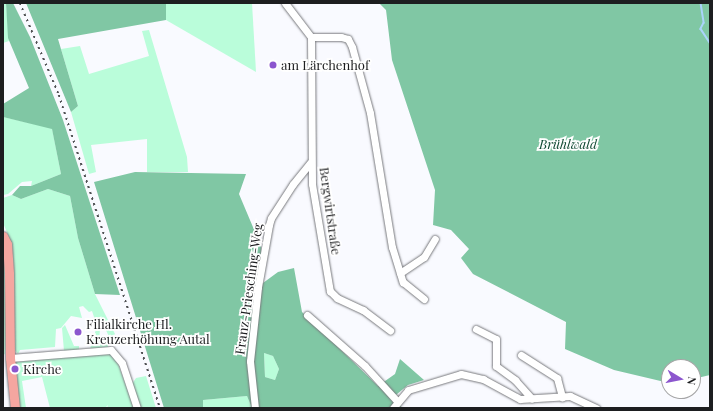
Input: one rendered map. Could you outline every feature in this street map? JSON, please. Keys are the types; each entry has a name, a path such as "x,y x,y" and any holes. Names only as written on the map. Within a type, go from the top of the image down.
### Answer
{"main road":[{"path":"3,236 7,244 9,274 10,358 15,408"}],"street":[{"path":"285,3 311,37 342,37 348,39 352,47 370,113 392,247 403,282 424,299"},
{"name":"Bergwirtstraße","path":"311,37 311,162 313,187 330,291 337,298 363,310 390,330"},
{"name":"Franz-Priesching-Weg","path":"255,408 250,361 258,288 269,225 271,218 293,184 311,162"},
{"path":"400,272 424,257 435,239"},
{"path":"307,315 365,366 397,401"},
{"path":"476,329 496,339 496,366 515,380 532,399"},
{"path":"10,358 111,350 122,363 137,408"},
{"path":"521,355 557,378 562,397"},
{"path":"393,408 397,401 408,390 460,374 483,379 513,397 532,399 562,397 576,398 596,408"}],"green space":[{"path":"3,3 6,3 9,41 3,43"},
{"path":"6,3 13,3 30,37 63,120 120,295 95,294 78,238 70,196 48,189 21,199 12,195 20,186 31,186 61,174 52,129 3,117 3,104 29,88 8,38"},
{"path":"26,3 166,3 166,20 58,39 78,106 71,112"},
{"path":"166,3 252,3 256,72 166,20"},
{"name":"Brühlwald","path":"379,3 710,3 710,375 701,377 701,359 661,359 661,381 614,370 565,349 566,322 473,274 461,258 469,249 451,230 433,225 435,190 392,60 386,10"},
{"path":"149,30 187,157 188,172 147,172 147,139 91,145 96,172 89,174 71,112 78,106 61,49 80,46 89,74 149,56 142,31"},
{"path":"3,117 52,128 61,174 31,186 32,181 22,182 8,194 3,195"},
{"path":"135,172 246,174 239,194 261,246 263,283 278,272 294,268 302,312 378,386 395,374 400,359 424,380 408,385 391,399 403,408 252,408 247,396 203,400 203,408 164,408 94,182","holes":["264,353 273,356 279,369 275,380 265,377"]},
{"path":"48,189 70,196 78,238 95,294 115,334 111,341 105,328 100,329 99,341 108,344 108,347 90,349 97,326 92,311 89,312 83,306 79,307 82,318 71,316 61,328 56,329 55,347 20,350 18,354 14,349 14,266 9,237 3,223 3,198 12,195 21,199"},
{"path":"3,245 6,264 6,331 5,354 3,355"},
{"path":"65,325 74,346 79,346 79,350 64,351 62,328"},
{"path":"107,353 111,354 117,361 134,408 107,408 108,405 105,408 50,408 42,377 22,381 26,408 18,408 16,362"},
{"path":"264,353 273,356 279,369 275,380 265,377"},
{"path":"146,376 156,408 140,408 132,384 136,378"},
{"path":"247,396 252,408 203,408 203,400"}],"waterway":[{"path":"701,3 704,23 701,29 710,43"}],"railway":[{"path":"20,3 59,95 160,408"}],"place":[{"name":"am Lärchenhof","path":"273,65"},
{"name":"Filialkirche Hl. Kreuzerhöhung Autal","path":"78,332"},
{"name":"Kirche","path":"15,369"}]}
